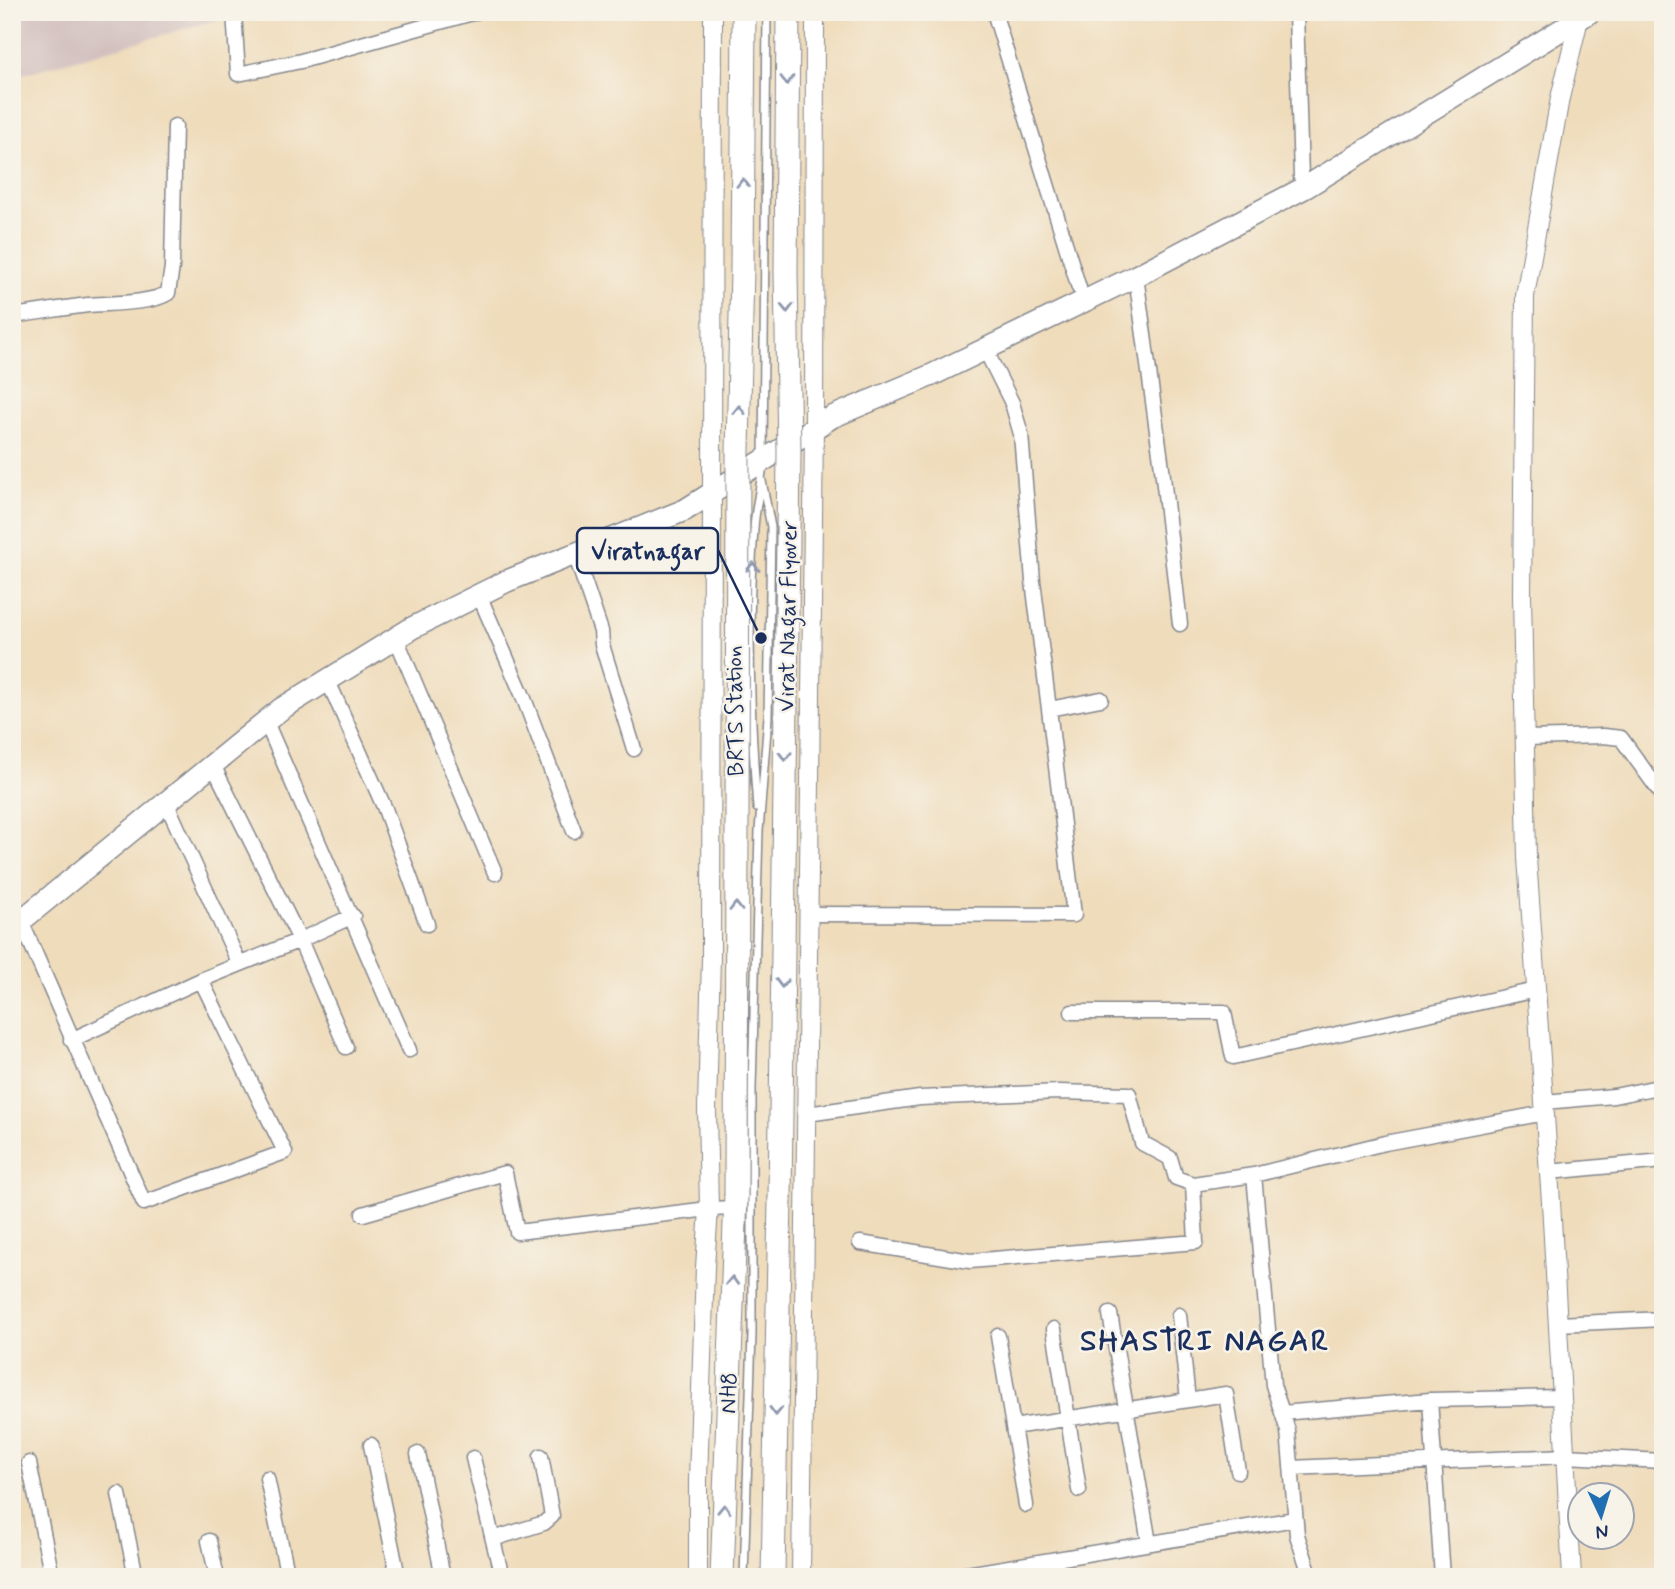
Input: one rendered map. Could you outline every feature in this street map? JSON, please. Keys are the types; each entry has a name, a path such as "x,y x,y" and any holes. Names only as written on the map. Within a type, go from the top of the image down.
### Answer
{"main road":[{"path":"735,1202 738,451 744,12"},
{"name":"Virat Nagar Flyover","path":"780,1210 789,453 786,272 788,12"},
{"path":"15,920 273,698 405,616 502,569 712,486 762,462 828,407 927,365 1301,177 1578,14"},
{"path":"814,421 832,417 932,375 1136,276 1306,187 1578,14"},
{"path":"15,920 214,765 281,709 396,638 479,595 685,510 712,486"},
{"name":"NH8","path":"722,1577 735,1202"},
{"path":"773,1577 780,1210"}],"street":[{"path":"234,12 239,74 302,61 476,12"},
{"path":"698,1577 709,1209 707,1108 711,944 713,12"},
{"path":"801,1577 810,914 815,12"},
{"path":"994,12 1079,288"},
{"path":"1296,12 1301,177"},
{"path":"1572,1577 1549,1171 1527,859 1522,594 1525,296 1560,98 1578,14"},
{"path":"12,316 142,300 168,293 172,267 175,126"},
{"path":"1136,276 1180,624"},
{"path":"810,914 1074,915 1033,581 1021,434 1012,403 985,349"},
{"path":"575,554 601,631 602,645 634,749"},
{"path":"479,595 523,696 574,831"},
{"path":"396,638 495,873"},
{"path":"328,681 385,809 427,924"},
{"path":"1049,709 1101,699"},
{"path":"266,722 410,1050"},
{"path":"1525,738 1622,738 1663,796"},
{"path":"214,765 300,940 346,1047"},
{"path":"166,802 239,963"},
{"path":"71,1040 239,963 353,916"},
{"path":"15,920 144,1203 285,1152 201,980"},
{"path":"1073,1012 1224,1012 1233,1057 1536,990"},
{"path":"807,1114 906,1102 919,1098 1059,1092 1129,1094 1142,1143 1170,1158 1176,1178 1193,1184 1254,1175 1545,1108 1663,1086"},
{"path":"1549,1171 1663,1161"},
{"path":"363,1214 505,1173 517,1233 709,1209 735,1202"},
{"path":"1254,1175 1273,1385 1288,1431 1297,1535 1311,1577"},
{"path":"860,1243 970,1261 1196,1242 1193,1184"},
{"path":"780,1210 804,1214"},
{"path":"1110,1314 1149,1543"},
{"path":"1179,1315 1188,1400"},
{"path":"1558,1324 1663,1319"},
{"path":"1054,1329 1079,1490"},
{"path":"998,1336 1026,1505"},
{"path":"777,1359 804,1361"},
{"path":"702,1379 729,1378"},
{"path":"1013,1427 1226,1394 1238,1471"},
{"path":"1282,1413 1430,1400 1562,1397"},
{"path":"1430,1400 1442,1577"},
{"path":"371,1445 398,1577"},
{"path":"418,1454 443,1577"},
{"path":"493,1539 544,1524 552,1516 541,1456"},
{"path":"1291,1468 1434,1460 1565,1457 1663,1461"},
{"path":"473,1458 502,1577"},
{"path":"29,1463 52,1577"},
{"path":"267,1478 288,1577"},
{"path":"119,1493 136,1577"},
{"path":"949,1577 1295,1519"},
{"path":"209,1541 217,1577"}],"lane":[{"path":"762,462 767,12"},
{"name":"BRTS Station","path":"759,831 768,717 771,527 762,462"},
{"name":"BRTS Station","path":"759,831 750,716 754,527 762,462"},
{"path":"744,1577 752,1334 752,1087 759,831"}],"shaded area":[{"path":"12,12 245,12 12,77"}],"place":[{"name":"Viratnagar","path":"761,638"}],"district":[{"name":"SHASTRI NAGAR","path":"1205,1340"}]}
